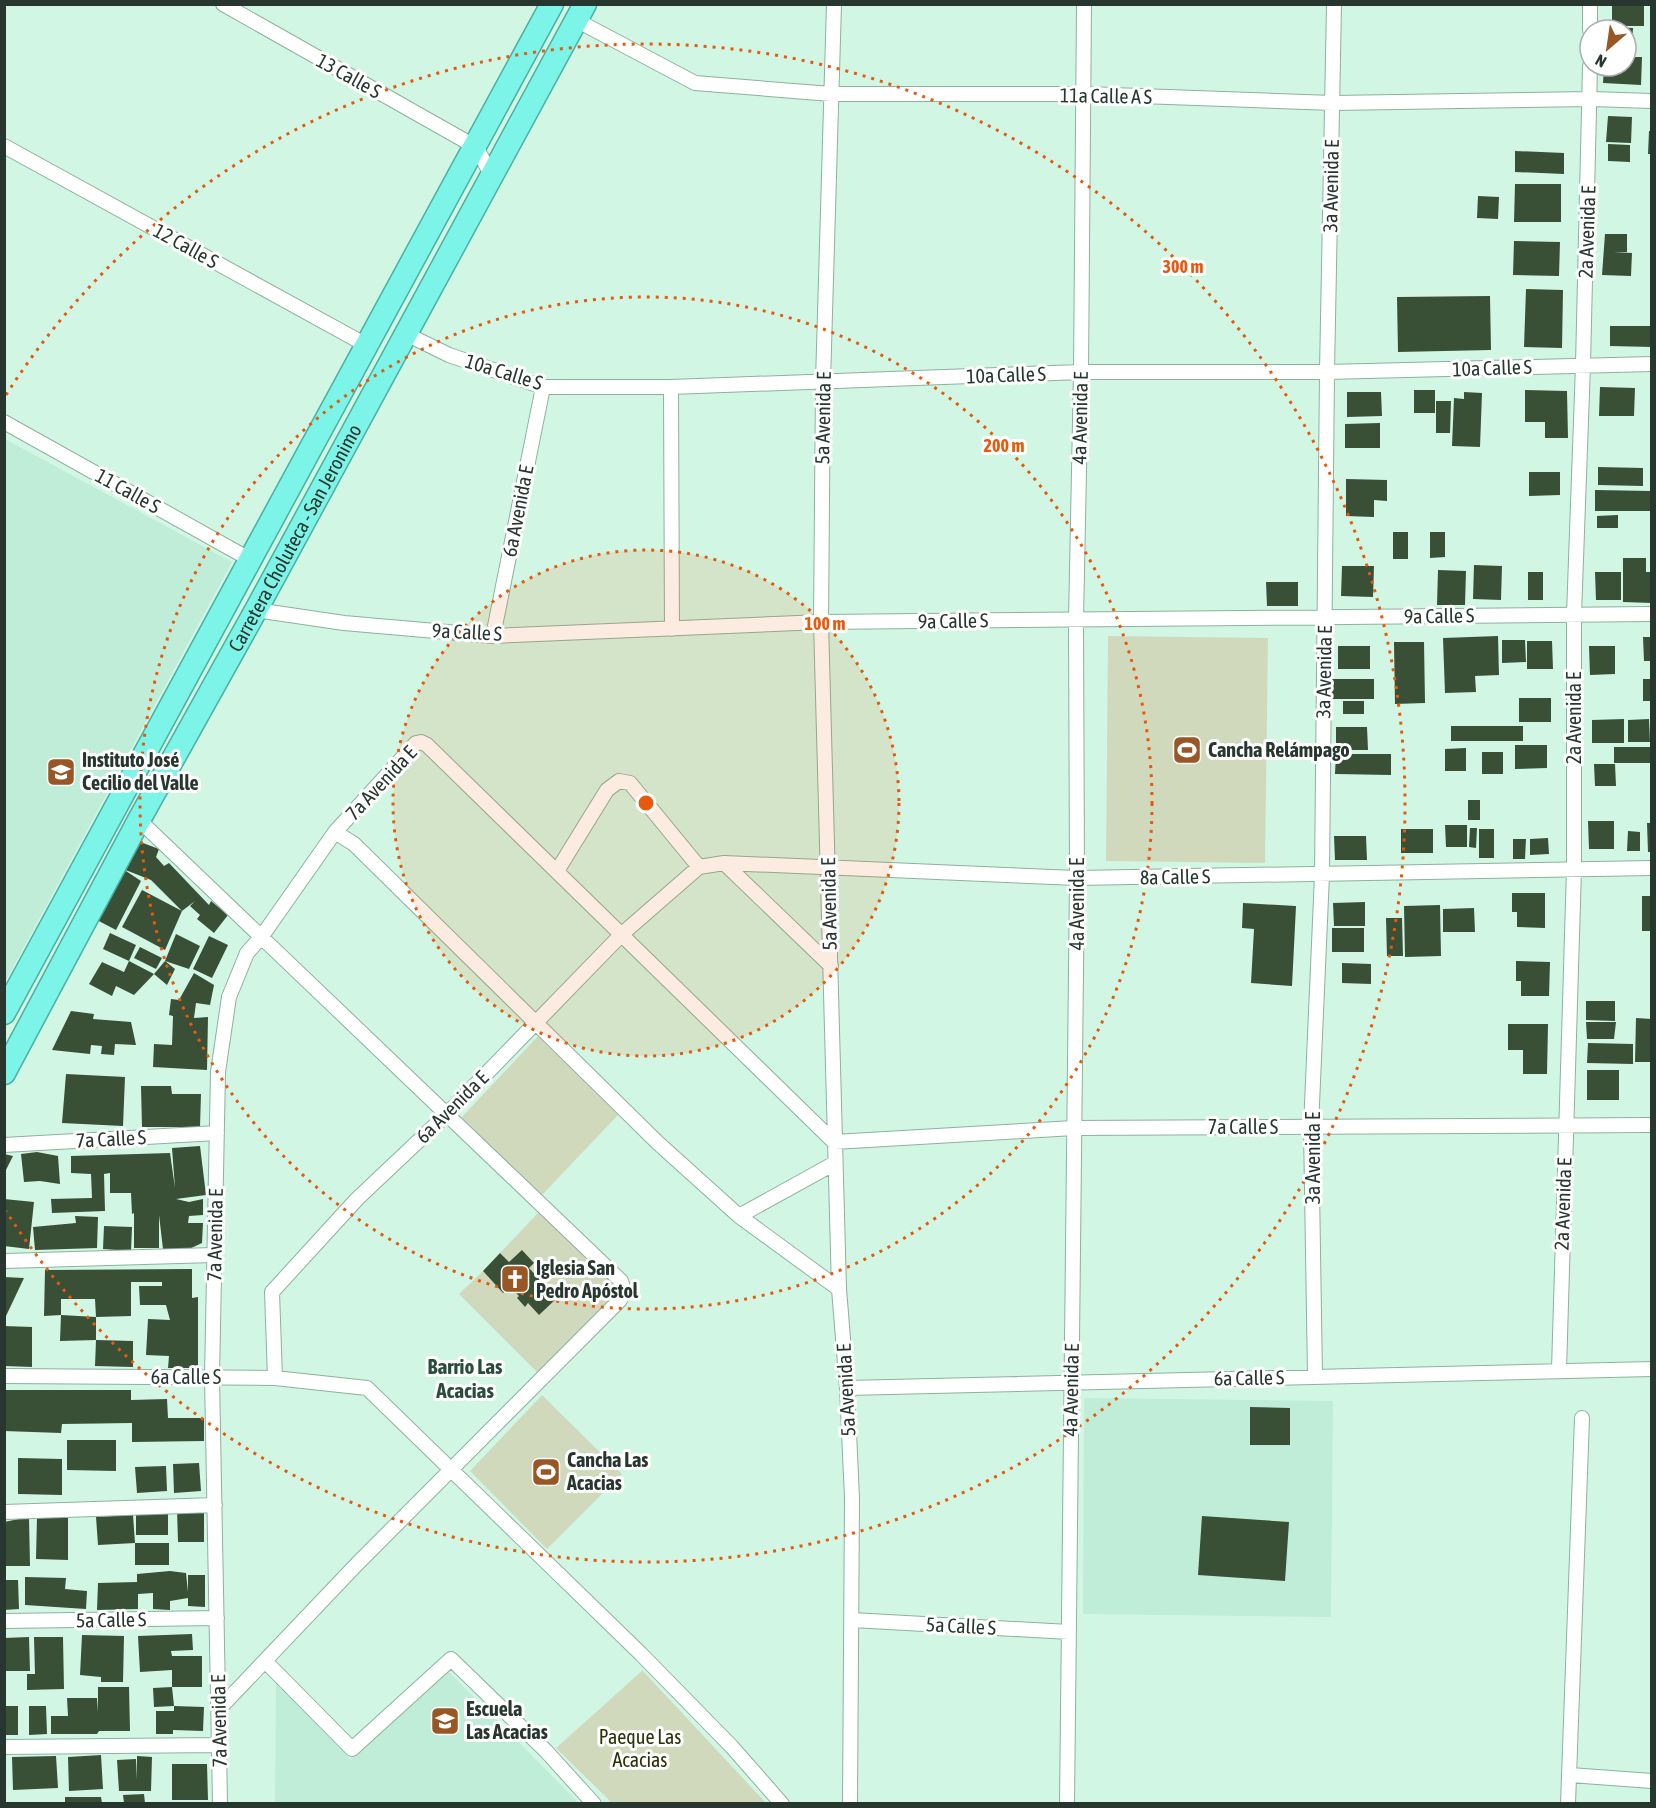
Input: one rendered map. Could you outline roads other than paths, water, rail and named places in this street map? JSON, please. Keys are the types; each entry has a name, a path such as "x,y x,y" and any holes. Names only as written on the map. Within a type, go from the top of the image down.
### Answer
{"highway":[{"name":"Carretera Choluteca - San Jeronimo","path":"4,1013 552,4"},
{"name":"Carretera Choluteca - San Jeronimo","path":"4,1073 139,820 256,610 581,12"}],"street":[{"name":"13 Calle S","path":"223,4 476,147"},
{"name":"5a Avenida E","path":"834,4 823,382 821,622 839,1288 847,1388 852,1498 850,1803"},
{"name":"4a Avenida E","path":"1067,1803 1077,878 1076,620 1084,4"},
{"name":"3a Avenida E","path":"1315,1376 1311,1127 1322,875 1327,372 1334,4"},
{"name":"11a Calle A S","path":"581,12 695,83 831,94 1084,94 1333,103 1591,99 1652,101"},
{"name":"2a Avenida E","path":"1559,1370 1574,869 1574,615 1590,78"},
{"name":"12 Calle S","path":"4,146 368,346"},
{"path":"476,147 492,176"},
{"name":"10a Calle S","path":"406,334 449,355 543,387 671,387 1081,372 1327,372 1652,364"},
{"name":"6a Avenida E","path":"493,636 543,387"},
{"path":"671,387 672,629"},
{"name":"11 Calle S","path":"4,423 251,560"},
{"name":"9a Calle S","path":"256,610 344,623 493,636 821,622 1652,614"},
{"name":"7a Avenida E","path":"220,1803 212,1377 218,1072 229,996 247,953 262,936 335,832 416,743 421,742 427,745 557,871"},
{"path":"699,867 630,783 619,781 608,790 557,871 834,1142"},
{"path":"139,820 621,1281 623,1288 620,1300 451,1469 219,1709"},
{"path":"335,832 354,844 658,1143 739,1216 839,1288"},
{"path":"724,863 831,966"},
{"name":"8a Calle S","path":"699,867 724,863 828,866 1077,878 1652,868"},
{"name":"6a Avenida E","path":"275,1378 272,1292 357,1199 447,1114 622,934 699,867"},
{"name":"7a Calle S","path":"834,1142 1074,1128 1652,1125"},
{"name":"7a Calle S","path":"4,1145 217,1133"},
{"path":"739,1216 835,1163"},
{"path":"4,1261 214,1255"},
{"name":"6a Calle S","path":"847,1388 1652,1369"},
{"name":"6a Calle S","path":"4,1376 275,1378 367,1388 451,1469"},
{"path":"1568,1803 1581,1418"},
{"path":"451,1469 657,1671 732,1747 782,1803"},
{"path":"4,1512 215,1505"},
{"name":"5a Calle S","path":"4,1621 217,1618"},
{"name":"5a Calle S","path":"852,1620 1069,1632"},
{"path":"265,1661 352,1749 451,1659 546,1751 594,1803"},
{"path":"4,1747 219,1744"},
{"path":"1570,1775 1652,1781"}],"place":[{"name":"Cancha Relámpago","path":"1187,750"},
{"name":"Instituto José Cecilio del Valle","path":"61,772"},
{"name":"Iglesia San Pedro Apóstol","path":"515,1279"},
{"name":"Cancha Las Acacias","path":"546,1472"},
{"name":"Escuela Las Acacias","path":"445,1721"}],"district":[{"name":"Barrio Las Acacias","path":"465,1379"}],"park label":[{"name":"Paeque Las Acacias","path":"640,1748"}]}
